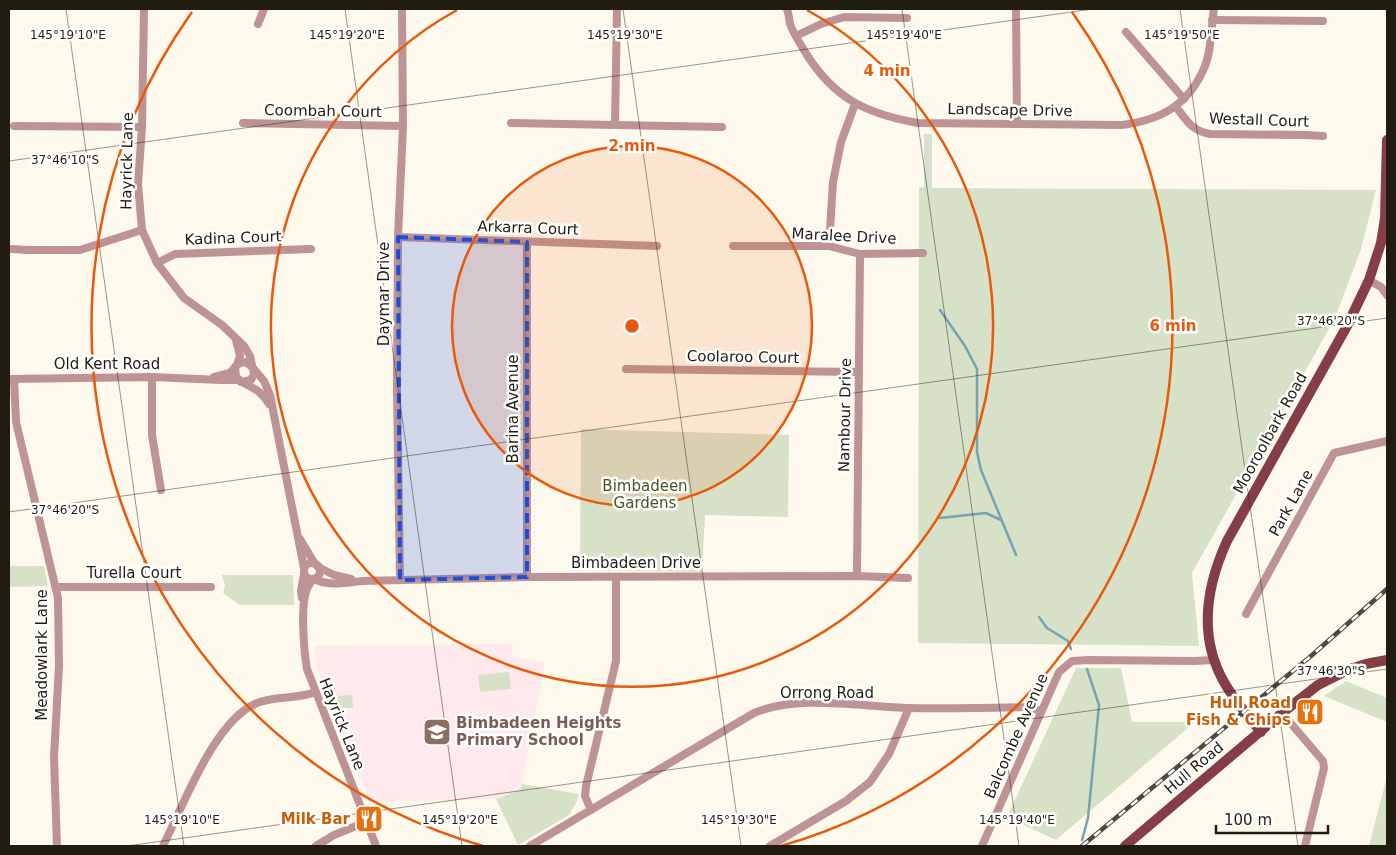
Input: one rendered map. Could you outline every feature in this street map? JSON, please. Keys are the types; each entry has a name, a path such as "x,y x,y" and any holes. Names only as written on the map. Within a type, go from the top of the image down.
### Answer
{"main road":[{"name":"Mooroolbark Road","path":"1261,732 1227,688 1214,660 1209,633 1208,596 1218,560 1227,541 1347,326 1369,280 1381,243 1385,218 1387,140"},
{"name":"Hull Road","path":"1125,846 1282,713 1318,685 1336,675 1366,664 1387,660"}],"street":[{"name":"Hayrick Lane","path":"144,9 142,127 138,184 142,230 157,263 184,298 222,325 244,346 250,356 253,367 264,381 270,395 304,571 301,591 304,608 305,661 308,675 376,846"},
{"path":"258,24 264,9"},
{"name":"Daymar Drive","path":"400,580 397,390 398,237 402,126 402,9"},
{"path":"615,124 617,9"},
{"name":"Landscape Drive","path":"788,9 790,24 796,36 814,66 831,85 855,104 893,118 918,123 1122,125 1143,122 1163,115 1176,107 1184,99 1205,65 1214,9"},
{"path":"1016,9 1017,124"},
{"path":"796,36 844,16 907,18"},
{"path":"1212,20 1323,21"},
{"path":"1126,32 1184,99"},
{"path":"829,246 833,182 841,142 855,104"},
{"name":"Westall Court","path":"1176,107 1198,131 1210,134 1306,134 1323,136"},
{"name":"Coombah Court","path":"243,123 402,126"},
{"path":"511,123 722,127"},
{"path":"14,126 142,127"},
{"path":"12,249 80,250 142,230"},
{"name":"Arkarra Court","path":"398,237 657,246"},
{"name":"Barina Avenue","path":"526,242 527,576"},
{"name":"Maralee Drive","path":"733,246 829,246 860,254 923,253"},
{"name":"Kadina Court","path":"157,263 175,254 312,250"},
{"name":"Nambour Drive","path":"857,576 860,254"},
{"path":"1369,280 1381,287 1387,296"},
{"path":"234,337 240,356 236,366 234,374 240,381 251,380 254,374 253,367 246,362 236,366"},
{"name":"Old Kent Road","path":"204,378 230,373 236,366"},
{"name":"Coolaroo Court","path":"626,369 859,372"},
{"path":"152,377 152,435 161,490"},
{"name":"Old Kent Road","path":"11,378 152,377 240,381"},
{"name":"Meadowlark Lane","path":"11,378 16,422 57,587 59,666 54,757 56,846"},
{"name":"Hayrick Lane","path":"240,381 254,387 265,396 272,408"},
{"name":"Park Lane","path":"1246,614 1334,453 1387,441"},
{"name":"Hayrick Lane","path":"298,535 317,566"},
{"path":"309,564 317,566 320,572 314,579 308,578 304,571 309,564"},
{"name":"Bimbadeen Drive","path":"317,566 339,576 363,580"},
{"name":"Bimbadeen Drive","path":"314,579 326,582 527,576 616,578 857,576 908,578"},
{"path":"591,810 585,796 586,786 616,661 616,578"},
{"name":"Hayrick Lane","path":"304,608 307,589 314,579"},
{"name":"Turella Court","path":"57,587 211,587"},
{"name":"Balcombe Avenue","path":"982,846 1059,672 1072,661 1214,660"},
{"path":"164,846 206,757 232,722 243,711 255,704 281,697 304,696 315,692"},
{"name":"Orrong Road","path":"530,846 754,713 766,708 794,704 909,708 1029,708 1041,711"},
{"path":"770,846 846,801 870,782 889,754 909,708"},
{"path":"1282,713 1323,761 1324,768 1305,846"},
{"path":"316,846 334,835 366,822"}],"highlighted area":[{"path":"398,237 527,242 527,577 400,580"}],"shaded area":[{"name":"Bimbadeen Heights Primary School","path":"513,644 512,657 545,663 520,790 496,799 369,802 316,666 315,646"}],"green space":[{"path":"924,134 932,134 932,188 1376,190 1361,249 1335,318 1192,573 1199,646 918,643 919,188 924,187"},
{"name":"Bimbadeen Gardens","path":"581,429 789,435 788,517 705,515 702,572 580,570"},
{"path":"9,566 44,566 48,586 9,587"},
{"path":"222,575 293,575 294,605 240,605 223,593 225,585"},
{"path":"1076,668 1121,668 1132,722 1195,722 1056,840 1007,817"},
{"path":"509,672 511,689 480,692 478,675"},
{"path":"1346,681 1387,698 1387,722 1324,696"},
{"path":"352,695 353,708 333,708 333,696"},
{"path":"1387,771 1387,846 1369,846 1386,780"},
{"path":"522,784 579,794 569,815 518,845 496,799 520,790"}],"waterway":[{"path":"940,310 965,346 977,369 977,452 981,470 1016,555"},
{"path":"940,518 986,513 1001,520"},
{"path":"1039,617 1047,628 1068,641 1071,649"},
{"path":"1082,840 1088,818 1099,705 1087,669"}],"railway":[{"path":"1082,846 1311,656 1387,589"}],"place":[{"name":"Hull Road Fish & Chips","path":"1310,712"},
{"name":"Bimbadeen Heights Primary School","path":"437,732"},
{"name":"Milk Bar","path":"369,819"}]}
